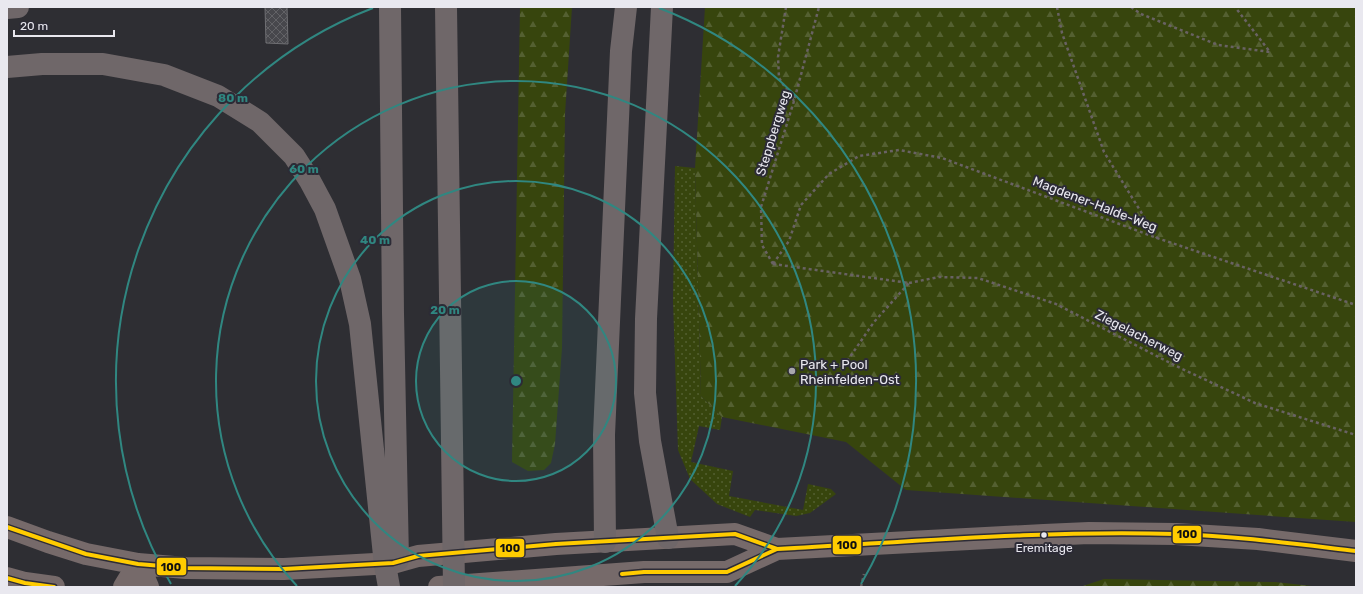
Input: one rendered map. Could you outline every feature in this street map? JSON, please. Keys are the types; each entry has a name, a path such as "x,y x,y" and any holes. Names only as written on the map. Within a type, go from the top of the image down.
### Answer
{"highway":[{"path":"7,8 18,7"},
{"path":"390,7 393,313 398,587"},
{"path":"446,7 454,587"},
{"path":"605,542 604,435 621,51 626,7"},
{"path":"662,7 646,319 645,393 650,441 668,538"},
{"path":"7,67 42,64 103,64 164,75 218,96 260,122 294,156 325,208 350,279 360,324 385,565 389,587"}],"main road":[{"path":"7,527 86,554 138,564 186,568 284,569 393,563 418,556 556,544 735,534 777,548 1097,533 1213,536 1356,551"},
{"path":"644,572 668,538"},
{"path":"605,542 644,572"},
{"path":"439,587 644,572 727,572 777,548"},
{"path":"124,587 138,564"},
{"path":"138,564 148,587"},
{"path":"7,578 25,583 54,587"}],"path":[{"path":"786,7 778,57 779,78 794,102"},
{"name":"Steppbergweg","path":"773,264 762,245 762,207 794,102 819,7"},
{"path":"1057,7 1062,33 1104,152 1157,238"},
{"path":"1131,7 1141,14 1218,45 1270,52 1235,7"},
{"name":"Magdener-Halde-Weg","path":"773,264 789,241 801,205 829,174 859,156 899,150 942,158 1157,238 1356,305"},
{"name":"Ziegelacherweg","path":"773,264 909,282 939,277 978,278 1056,304 1176,366 1255,403 1356,435"},
{"path":"841,370 874,322 909,282"}],"green space":[{"path":"520,7 572,7 565,114 562,348 555,444 551,463 544,470 528,471 512,462"},
{"path":"705,7 1356,7 1356,522 906,490 846,442 722,417 701,396 695,168"},
{"path":"675,166 695,168 701,396 722,417 720,430 699,426 691,462 733,471 729,496 803,510 808,484 831,489 836,494 810,513 796,516 755,510 750,517 717,504 690,479 678,450 673,301"},
{"path":"1104,579 1275,582 1321,587 1080,587"}],"building":[{"path":"265,7 287,7 288,44 266,43"}],"transit line":[{"name":"100","path":"7,527 86,554 138,564 186,568 284,569 393,563 418,556 556,544 735,534 777,549 976,537 1126,533 1221,537 1356,551"},
{"name":"100","path":"622,574 644,572 727,572 777,549 797,548"},
{"name":"100","path":"7,578 25,583 54,587"}],"place":[{"name":"Park + Pool Rheinfelden-Ost","path":"792,371"},
{"name":"Eremitage","path":"1044,535"}]}
